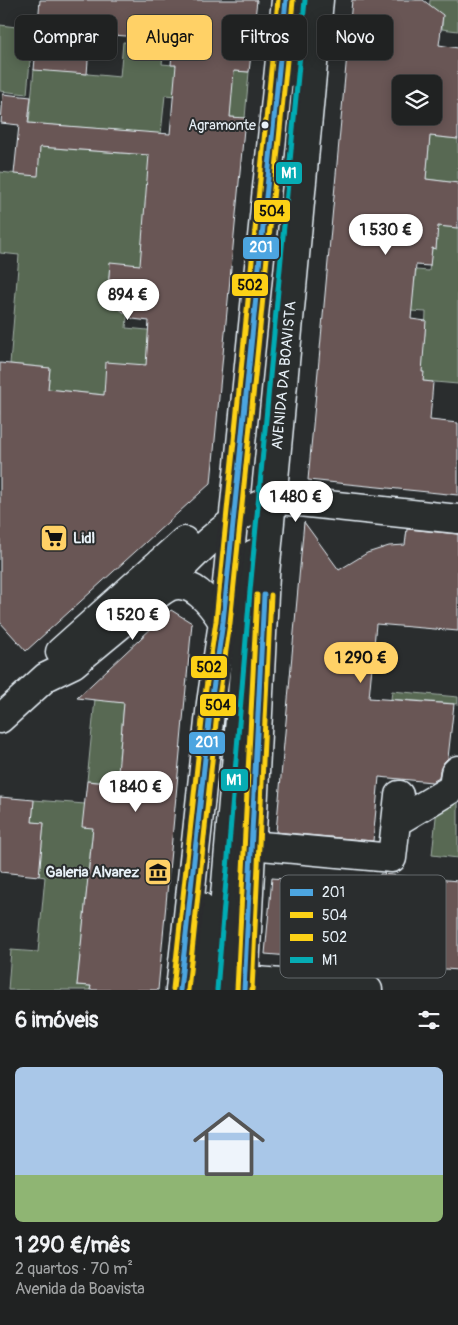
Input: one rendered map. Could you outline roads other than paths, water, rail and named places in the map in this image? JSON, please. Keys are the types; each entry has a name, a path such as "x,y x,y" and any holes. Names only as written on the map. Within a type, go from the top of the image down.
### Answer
{"main road":[{"name":"AVENIDA DA BOAVISTA","path":"244,985 265,575 256,499 286,0"},
{"path":"216,990 256,499 305,0"},
{"name":"AVENIDA DA BOAVISTA","path":"180,990 233,522 256,499 319,0"},
{"path":"46,677 62,650 256,499 458,519"},
{"path":"156,596 187,561 233,522"},
{"path":"2,712 46,677 73,664 170,586 183,586 195,590 212,604 223,622"},
{"path":"196,990 211,703"},
{"path":"396,822 453,788 455,773 458,770"},
{"path":"251,845 392,858 399,795"},
{"path":"244,985 368,990"}],"place":[{"name":"Agramonte","path":"265,125"},
{"name":"Lidl","path":"54,538"},
{"name":"Galeria Alvarez","path":"158,872"}]}
